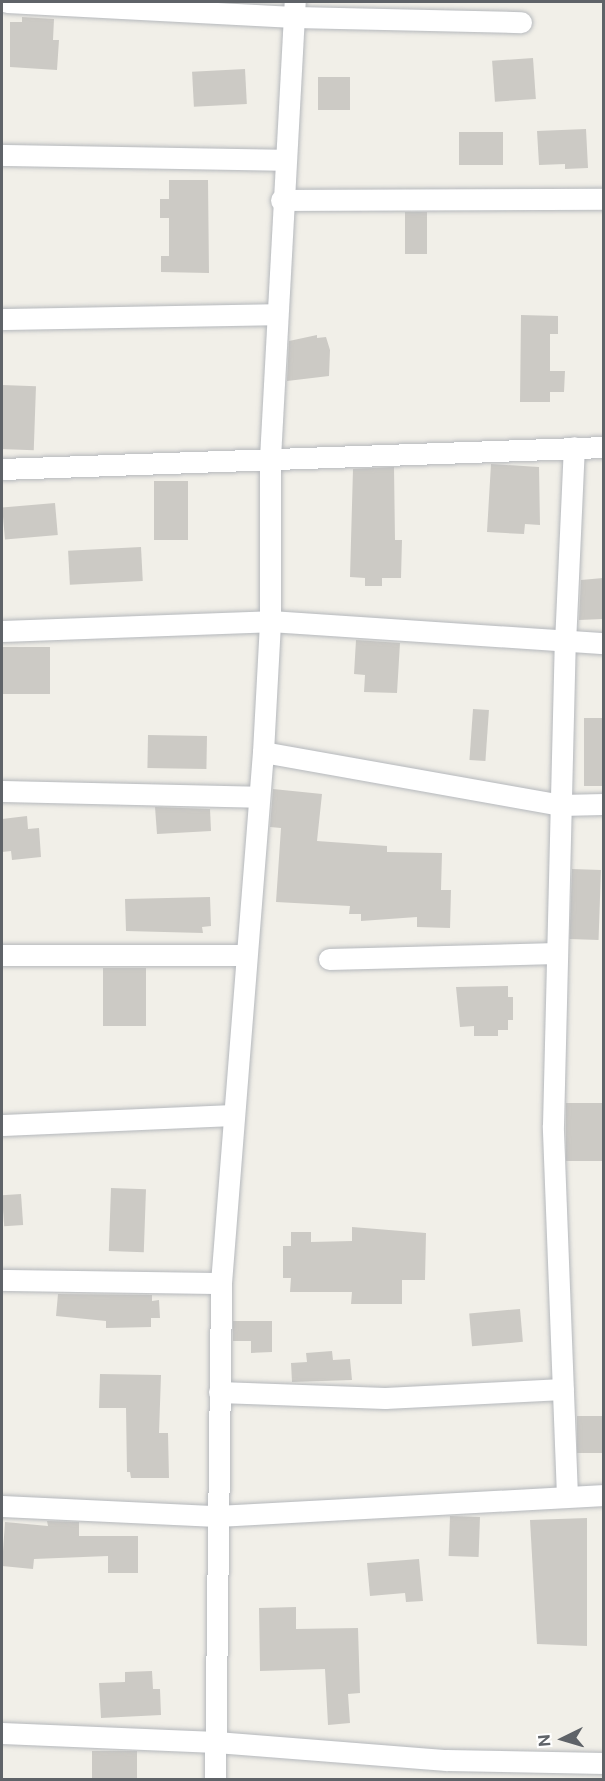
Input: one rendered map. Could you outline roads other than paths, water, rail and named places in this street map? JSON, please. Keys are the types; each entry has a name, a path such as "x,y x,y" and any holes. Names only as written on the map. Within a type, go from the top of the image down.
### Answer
{"street":[{"path":"7,2 294,9 520,22"},
{"path":"215,1779 216,1516 221,1283 263,752 270,621 270,458 281,200 294,9"},
{"path":"2,155 284,160"},
{"path":"281,200 603,199"},
{"path":"2,319 277,314"},
{"path":"567,1496 553,1125 565,643 574,447"},
{"path":"2,469 603,447"},
{"path":"2,631 270,621 565,643 603,643"},
{"path":"263,752 560,806 603,804"},
{"path":"2,791 258,797"},
{"path":"329,959 557,953"},
{"path":"2,955 246,956"},
{"path":"2,1125 234,1114"},
{"path":"2,1280 221,1283"},
{"path":"219,1392 385,1398 563,1389"},
{"path":"2,1506 216,1516 603,1495"},
{"path":"2,1733 216,1742 446,1770 603,1763"}]}
